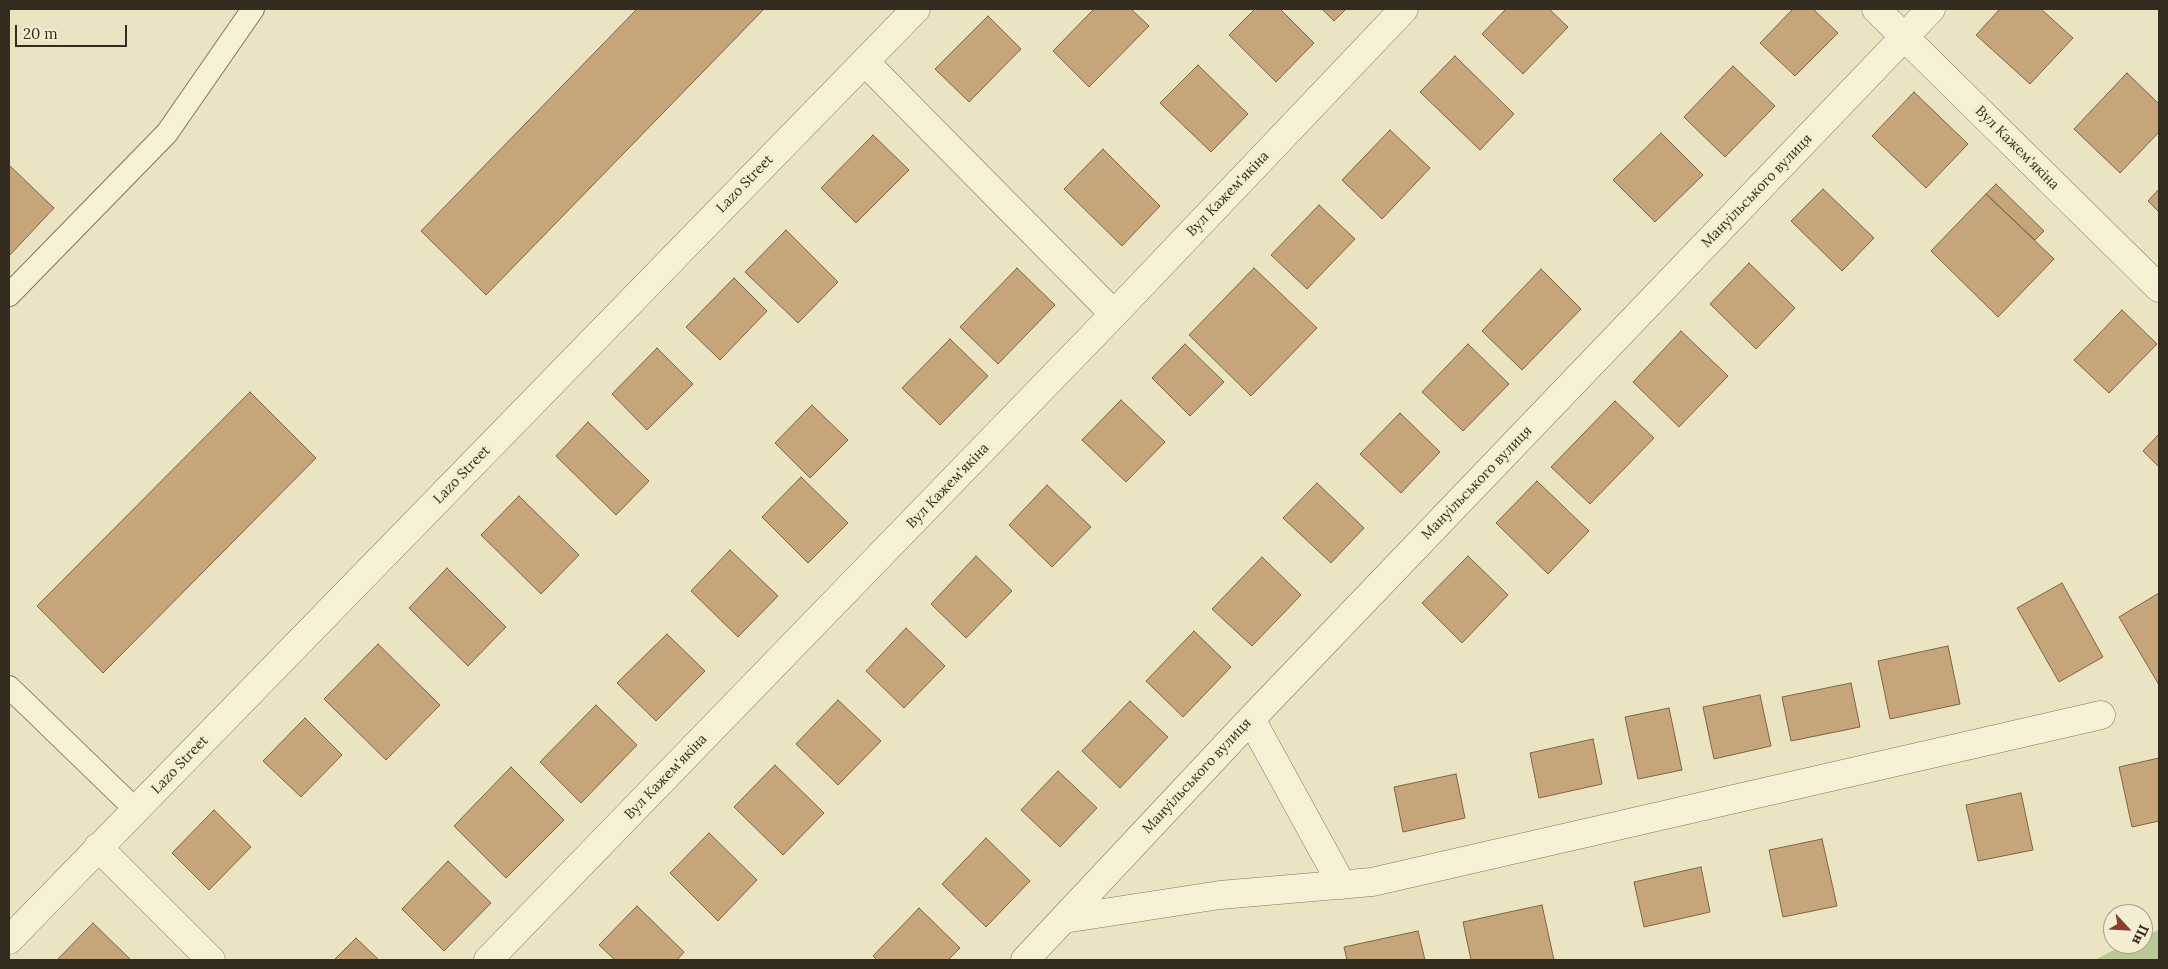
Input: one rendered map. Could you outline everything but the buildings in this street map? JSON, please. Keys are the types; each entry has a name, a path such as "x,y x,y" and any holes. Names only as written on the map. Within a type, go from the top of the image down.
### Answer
{"street":[{"name":"Lazo Street","path":"9,940 916,9"},
{"name":"Вул Кажем'якіна","path":"488,960 1114,314 1404,9"},
{"name":"Вул Кажем'якіна","path":"1876,9 2159,288"},
{"name":"Мануільського вулиця","path":"1025,960 1251,719 1931,9"},
{"path":"864,62 1114,314"},
{"path":"1064,919 1220,896 1372,882 2101,715"},
{"path":"1251,719 1342,885"},
{"path":"98,847 212,960"}],"lane":[{"path":"9,295 167,132 253,9"},
{"path":"9,687 136,810"}],"green space":[{"path":"2159,930 2159,960 2095,960 2106,954 2153,954 2153,933"}]}
